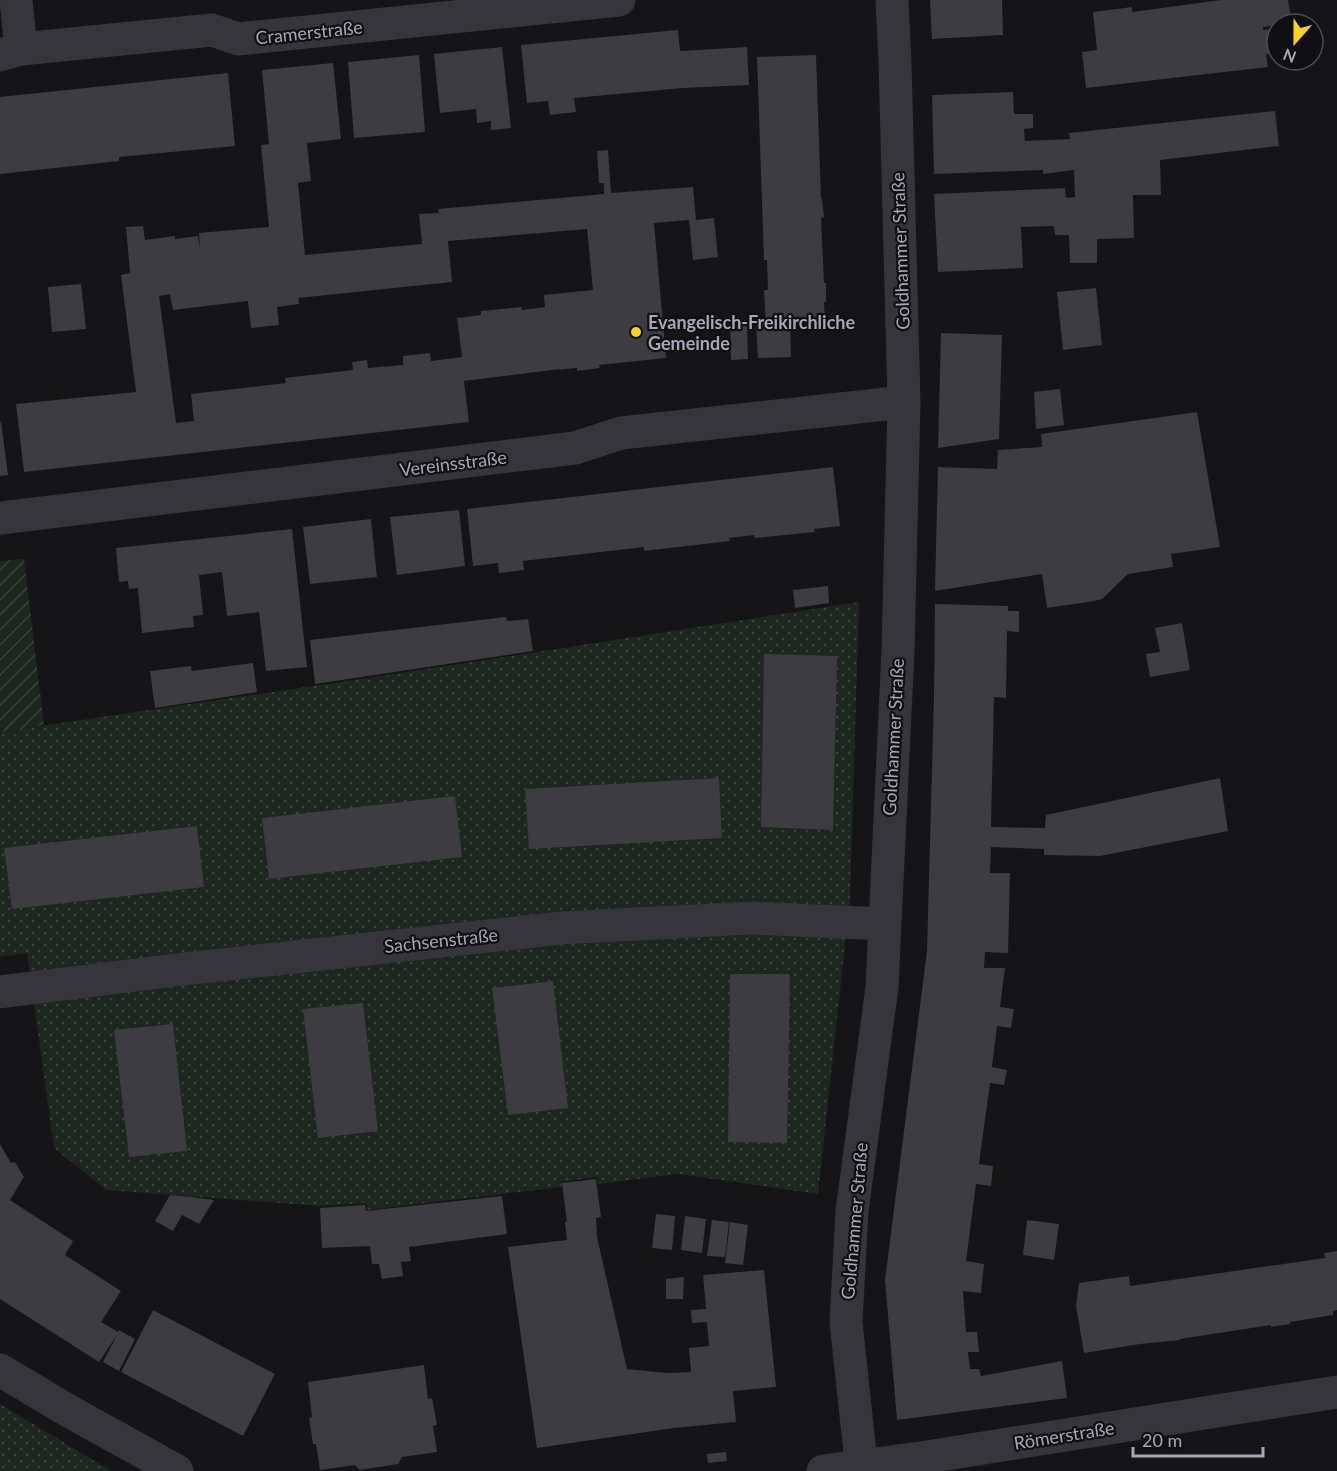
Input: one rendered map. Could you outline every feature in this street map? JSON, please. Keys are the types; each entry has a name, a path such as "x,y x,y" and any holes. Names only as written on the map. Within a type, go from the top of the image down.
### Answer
{"street":[{"path":"11,52 16,0"},
{"name":"Cramerstraße","path":"11,52 212,30 238,39 619,0"},
{"name":"Goldhammer Straße","path":"862,1469 846,1322 852,1211 882,987 898,651 904,402 896,62 892,0"},
{"name":"Vereinsstraße","path":"0,518 575,448 621,433 904,402"},
{"name":"Sachsenstraße","path":"0,992 562,928 752,918 884,924"},
{"path":"0,1370 177,1471"},
{"name":"Römerstraße","path":"823,1471 862,1469 1337,1392"}],"shaded area":[{"path":"24,559 44,725 0,732 0,561"},
{"path":"859,602 850,899 818,1194 678,1174 598,1184 597,1177 561,1182 562,1187 367,1210 366,1203 320,1206 106,1190 54,1148 27,953 0,957 0,732"},
{"path":"0,1404 108,1469 113,1471 0,1471"}],"building":[{"path":"930,0 1002,0 1003,35 932,39"},
{"path":"1221,0 1288,0 1290,12 1265,12 1263,30 1265,30 1265,67 1086,88 1082,52 1097,50 1093,12 1132,7 1132,12"},
{"path":"678,30 680,51 747,47 749,85 683,88 574,98 576,112 550,115 548,101 527,103 521,45"},
{"path":"502,47 511,128 491,130 491,121 477,123 476,109 440,113 434,54"},
{"path":"419,55 425,132 354,138 348,62"},
{"path":"816,55 821,199 824,217 821,218 824,283 826,283 825,322 790,323 791,357 758,358 756,325 766,325 764,290 768,290 767,260 764,260 757,57"},
{"path":"333,63 341,139 307,143 311,181 298,183 305,255 422,244 419,214 439,213 438,209 604,194 604,183 599,183 597,151 608,150 611,193 693,187 696,220 714,218 718,257 693,260 689,220 654,223 666,358 599,365 600,368 577,371 577,368 552,370 464,381 469,422 24,472 16,404 136,392 121,275 130,273 126,227 143,226 145,240 198,236 200,249 199,233 269,227 261,145 269,144 262,70","holes":["587,229 593,290 544,295 545,307 481,311 481,315 457,318 462,357 431,361 430,353 403,356 403,365 368,368 367,360 352,362 353,370 285,378 286,383 191,394 194,421 176,423 159,296 170,294 173,310 248,301 251,328 279,325 277,307 299,304 298,298 452,282 448,241"]},
{"path":"228,73 235,146 119,157 119,161 0,174 0,97"},
{"path":"1013,92 1014,114 1033,114 1033,128 1024,129 1025,141 1070,139 1069,133 1275,111 1279,146 1160,160 1161,195 1133,195 1134,238 1097,239 1097,263 1070,263 1069,235 1055,235 1054,226 1021,227 1023,268 938,272 934,194 1065,188 1066,198 1075,197 1074,170 1043,174 1043,170 934,174 932,95"},
{"path":"81,284 86,329 52,332 48,287"},
{"path":"1096,288 1102,345 1063,350 1057,292"},
{"path":"747,325 748,359 731,360 730,326"},
{"path":"941,333 1002,335 999,439 938,448"},
{"path":"1060,389 1064,425 1036,429 1034,392"},
{"path":"1197,412 1220,547 1171,554 1173,567 1128,574 1102,599 1088,602 1047,608 1042,574 935,591 938,467 997,469 998,450 1042,447 1041,434"},
{"path":"0,422 8,475 0,476"},
{"path":"833,467 840,526 814,529 815,532 755,538 754,535 729,538 730,541 644,551 644,547 523,561 524,570 499,573 498,563 473,566 467,509"},
{"path":"459,510 465,566 397,575 390,517"},
{"path":"371,519 377,577 310,584 303,527"},
{"path":"292,529 307,667 266,671 259,612 227,616 222,572 199,575 203,615 193,616 194,627 142,633 138,588 129,589 128,581 119,582 116,548"},
{"path":"828,586 829,603 795,608 793,590"},
{"path":"935,604 1008,606 1008,611 1019,611 1019,632 1007,631 1006,698 994,697 991,827 1045,828 1046,815 1220,778 1228,831 1100,856 1044,855 1044,849 991,847 990,873 1010,873 1008,953 985,952 984,968 1005,968 1000,1007 1014,1009 1011,1028 997,1026 992,1067 1007,1070 1004,1085 990,1083 979,1164 993,1166 991,1186 976,1184 966,1261 984,1264 981,1293 963,1291 966,1332 977,1332 979,1352 968,1352 970,1369 979,1369 981,1376 1062,1361 1067,1398 897,1420 885,1280 927,951"},
{"path":"506,617 507,621 528,619 533,651 315,684 310,640"},
{"path":"1182,623 1190,670 1150,677 1146,654 1160,652 1155,628"},
{"path":"764,654 837,656 833,830 761,827"},
{"path":"253,663 257,692 155,708 150,671 191,666 192,671"},
{"path":"719,778 722,838 529,849 525,789"},
{"path":"455,796 462,857 269,879 262,818"},
{"path":"197,826 204,887 12,909 4,848"},
{"path":"730,974 790,974 787,1143 728,1142"},
{"path":"553,981 568,1108 508,1115 492,988"},
{"path":"363,1003 378,1131 318,1138 303,1009"},
{"path":"173,1024 187,1151 129,1157 114,1030"},
{"path":"0,1144 11,1163 15,1162 24,1177 10,1200 73,1241 65,1255 121,1291 101,1322 135,1339 119,1371 103,1362 117,1335 99,1362 0,1299"},
{"path":"596,1179 601,1217 596,1218 597,1237 627,1369 667,1373 691,1372 689,1348 709,1346 707,1322 692,1323 691,1310 706,1309 703,1275 764,1270 776,1387 733,1391 736,1422 674,1428 537,1448 508,1247 567,1240 562,1183"},
{"path":"170,1195 214,1200 199,1224 182,1215 173,1231 155,1221"},
{"path":"502,1196 507,1234 409,1247 411,1261 401,1262 403,1276 382,1279 379,1264 372,1264 370,1246 322,1248 320,1208 365,1205 366,1211"},
{"path":"656,1214 675,1216 672,1250 652,1248"},
{"path":"685,1216 706,1219 702,1253 681,1250"},
{"path":"712,1220 729,1222 725,1257 707,1256"},
{"path":"1027,1220 1059,1224 1054,1260 1023,1255"},
{"path":"730,1222 748,1225 743,1265 725,1263"},
{"path":"1337,1251 1337,1310 1333,1311 1333,1315 1271,1327 1271,1325 1084,1353 1076,1306 1079,1283 1129,1276 1130,1286 1325,1258 1324,1253"},
{"path":"684,1277 683,1299 666,1299 666,1279"},
{"path":"153,1310 275,1374 243,1436 121,1372"},
{"path":"424,1365 428,1399 432,1398 437,1425 433,1426 437,1452 402,1457 398,1464 360,1470 355,1465 320,1470 309,1418 312,1417 308,1382"},
{"path":"726,1452 727,1461 708,1463 707,1454"}],"place":[{"name":"Evangelisch-Freikirchliche Gemeinde","path":"636,332"}]}
